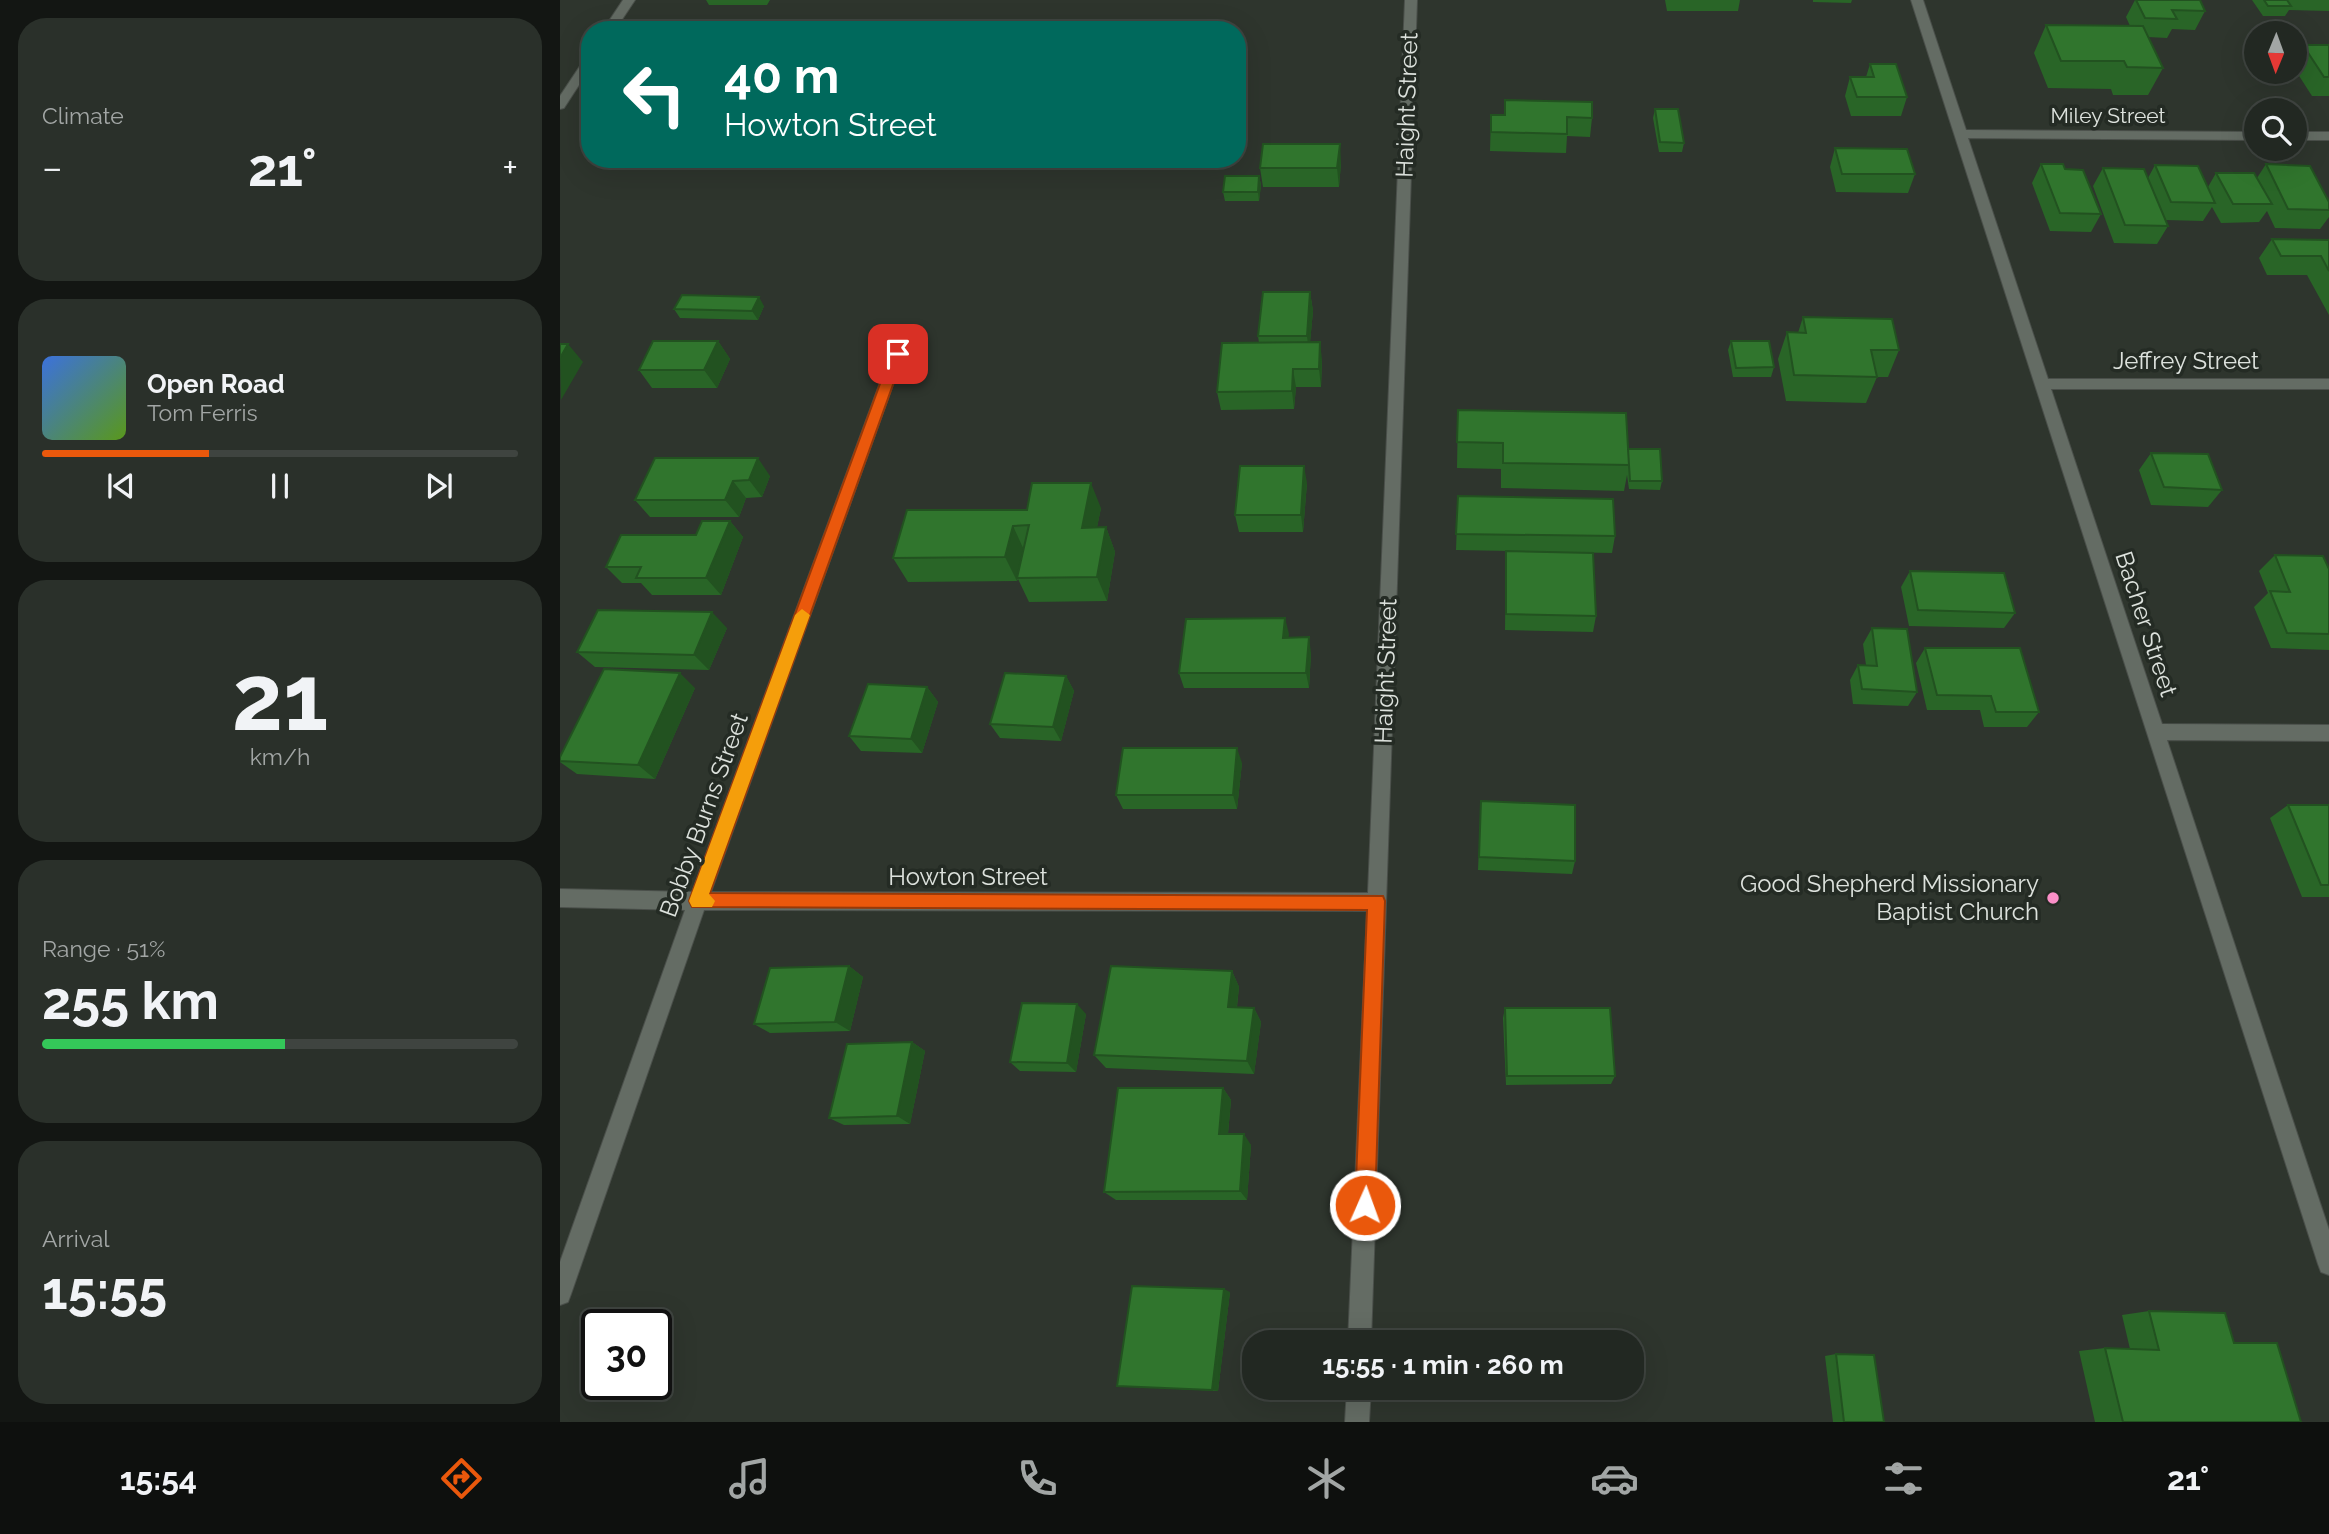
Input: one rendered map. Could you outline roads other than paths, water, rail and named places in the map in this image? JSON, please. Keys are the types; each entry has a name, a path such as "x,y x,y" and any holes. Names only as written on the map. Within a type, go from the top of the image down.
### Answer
{"street":[{"path":"615,21 629,0"},
{"name":"Haight Street","path":"1360,1330 1411,0"},
{"name":"Bacher Street","path":"1917,0 2329,1264"},
{"path":"560,104 581,72"},
{"name":"Miley Street","path":"1961,134 2244,136"},
{"path":"2307,136 2329,136"},
{"name":"Bobby Burns Street","path":"560,1294 698,901 898,354"},
{"name":"Jeffrey Street","path":"2042,384 2329,384"},
{"path":"2156,732 2329,733"},
{"name":"Howton Street","path":"560,898 698,901 1377,901"},
{"path":"1357,1422 1358,1400"}],"place":[{"name":"Good Shepherd Missionary Baptist Church","path":"2053,898"}]}
